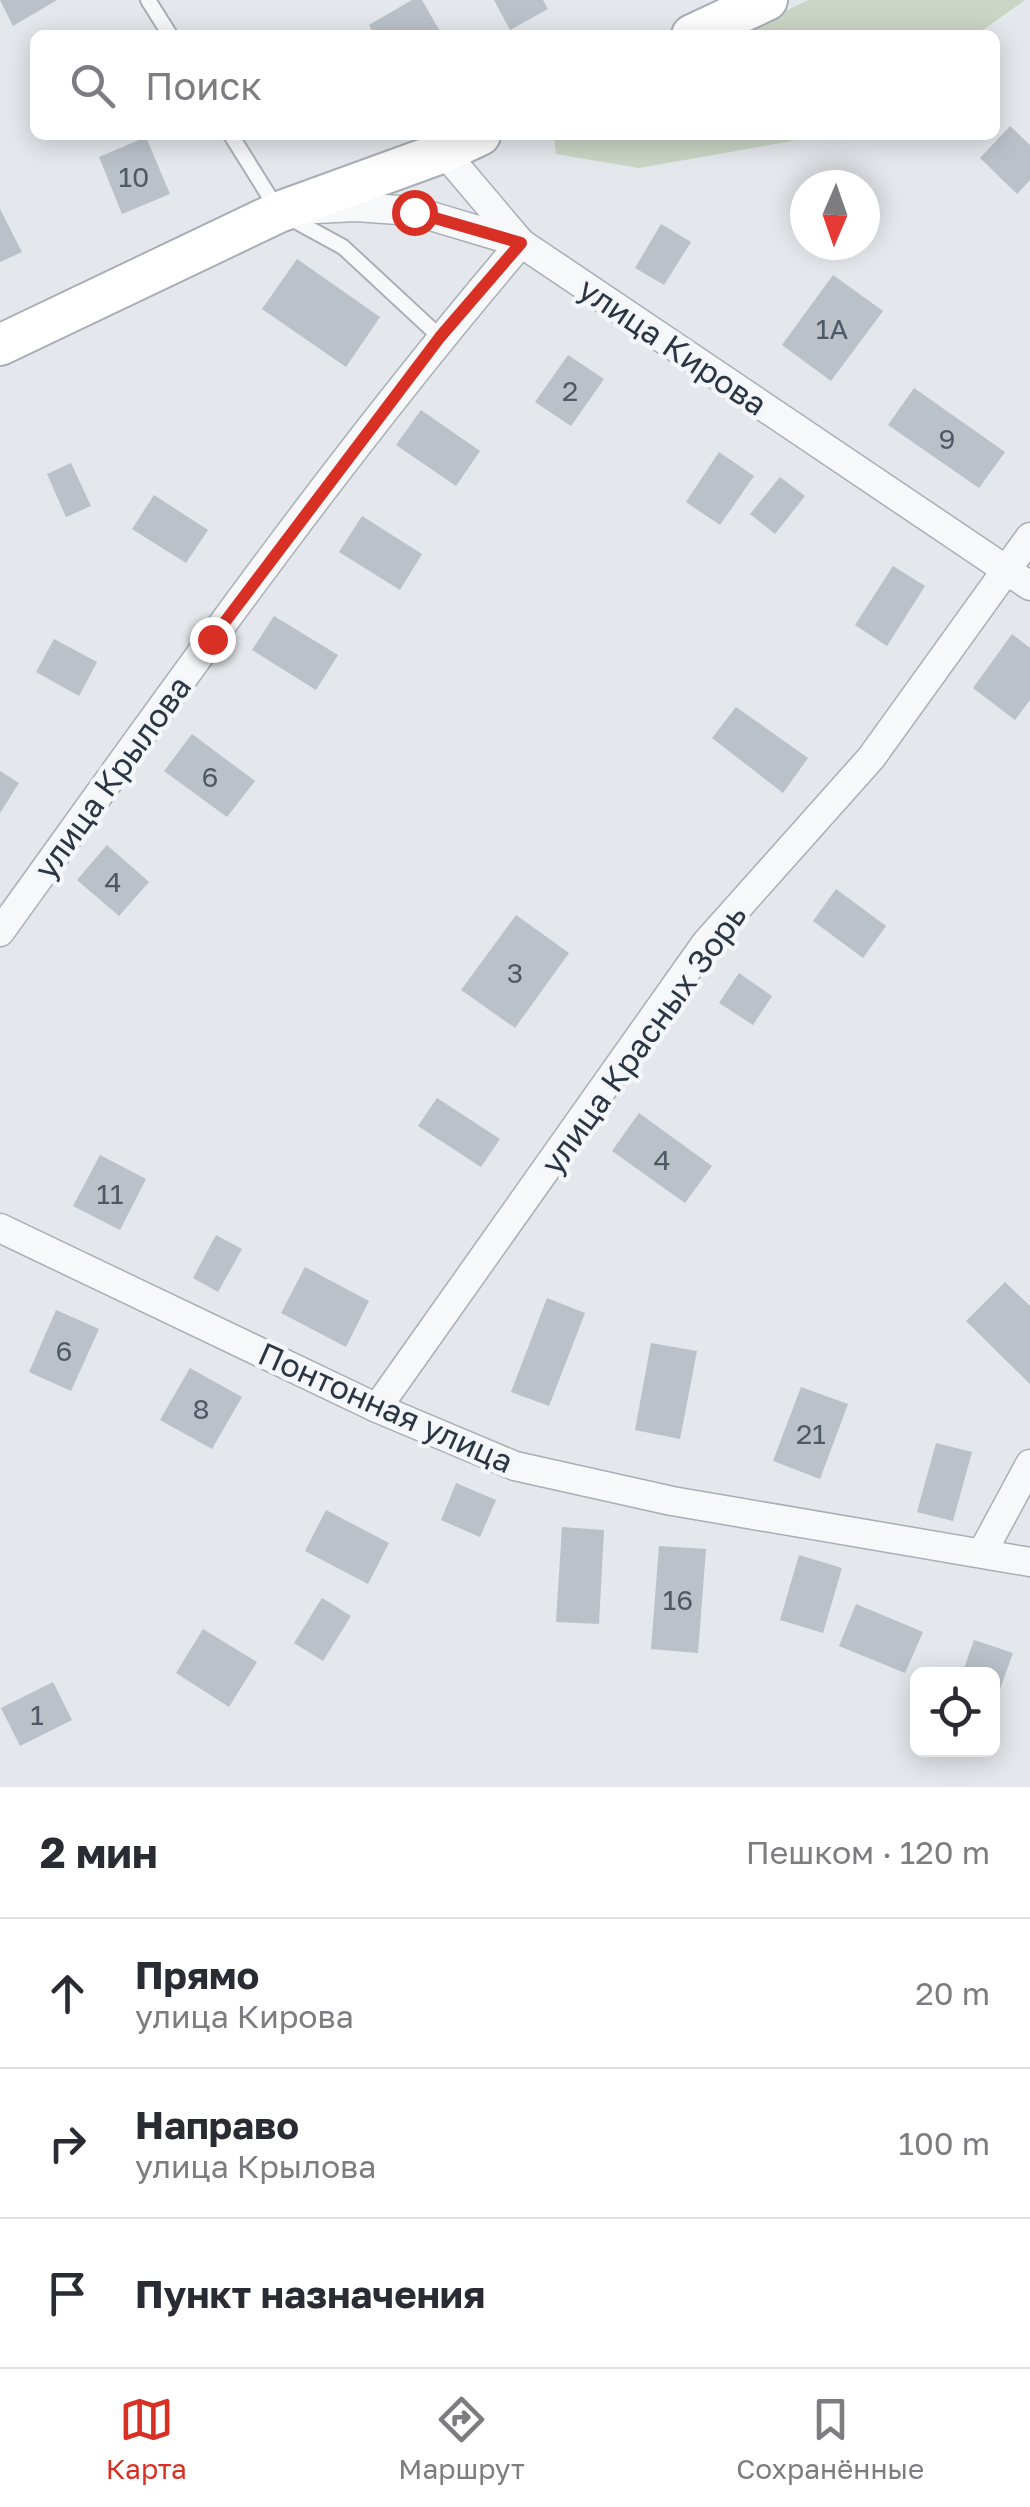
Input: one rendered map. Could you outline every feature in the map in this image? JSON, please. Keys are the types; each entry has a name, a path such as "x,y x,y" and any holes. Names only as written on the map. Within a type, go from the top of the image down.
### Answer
{"street":[{"path":"703,30 767,0"},
{"path":"0,346 279,212 469,140"},
{"path":"444,152 521,243"},
{"name":"улица Кирова","path":"279,212 355,207 414,212 521,243 1030,586"},
{"name":"улица Крылова","path":"0,932 212,639 440,337 521,243"},
{"name":"улица Красных Зорь","path":"377,1408 706,943 871,758 1030,537"},
{"name":"Понтонная улица","path":"0,1228 377,1408 514,1466 672,1502 1030,1562"},
{"path":"982,1552 1030,1464"}],"lane":[{"path":"148,0 167,30"},
{"path":"235,140 279,212 343,247 440,337"}],"green space":[{"path":"809,0 1025,0 983,30 742,30"},
{"path":"555,140 794,140 639,168 556,154"}],"building":[{"path":"0,0 57,0 13,26"},
{"path":"412,0 422,0 439,30 372,30 369,25"},
{"path":"494,0 543,0 548,9 510,30"},
{"path":"1010,126 1030,145 1030,180 1017,194 980,158"},
{"path":"147,140 170,194 122,214 99,157"},
{"path":"0,209 22,252 0,262"},
{"path":"661,224 691,242 664,285 635,268"},
{"path":"297,259 380,317 346,367 262,309"},
{"path":"833,275 883,311 831,381 782,345"},
{"path":"568,355 604,379 571,426 535,402"},
{"path":"914,388 1005,452 979,488 888,425"},
{"path":"421,410 480,451 456,486 396,445"},
{"path":"719,452 754,476 720,525 686,502"},
{"path":"71,463 91,506 66,517 47,474"},
{"path":"780,477 805,496 775,534 750,514"},
{"path":"154,495 208,530 186,563 132,529"},
{"path":"362,516 422,554 400,590 339,552"},
{"path":"893,566 925,586 887,646 855,625"},
{"path":"274,616 338,655 316,690 252,650"},
{"path":"1012,634 1030,648 1030,700 1015,720 973,688"},
{"path":"54,639 97,662 79,696 36,672"},
{"path":"736,707 808,758 783,793 712,738"},
{"path":"192,734 255,781 227,817 164,771"},
{"path":"0,771 19,783 0,813"},
{"path":"107,845 149,882 119,916 77,880"},
{"path":"836,889 886,926 863,958 813,921"},
{"path":"516,915 569,953 515,1028 461,990"},
{"path":"739,973 772,996 753,1025 719,1003"},
{"path":"437,1098 500,1139 481,1167 418,1126"},
{"path":"639,1113 712,1166 685,1203 612,1151"},
{"path":"100,1155 146,1179 120,1230 73,1206"},
{"path":"216,1235 242,1249 218,1292 193,1278"},
{"path":"305,1267 369,1301 346,1347 281,1313"},
{"path":"1005,1282 1030,1306 1030,1384 966,1321"},
{"path":"547,1298 585,1313 549,1406 511,1392"},
{"path":"56,1310 99,1329 71,1391 29,1372"},
{"path":"651,1343 697,1351 680,1439 635,1430"},
{"path":"190,1368 242,1397 212,1449 160,1420"},
{"path":"801,1387 848,1404 820,1479 773,1461"},
{"path":"936,1443 972,1452 953,1521 917,1512"},
{"path":"456,1483 496,1500 480,1537 441,1520"},
{"path":"326,1510 389,1543 368,1584 305,1551"},
{"path":"562,1527 604,1530 599,1624 556,1622"},
{"path":"659,1546 706,1549 698,1653 651,1649"},
{"path":"799,1555 842,1568 823,1633 780,1620"},
{"path":"322,1598 351,1616 323,1661 294,1643"},
{"path":"856,1604 923,1632 905,1673 839,1646"},
{"path":"203,1629 257,1662 229,1707 176,1673"},
{"path":"974,1640 1013,1653 1000,1689 1000,1667 964,1667"},
{"path":"53,1682 72,1720 20,1746 1,1708"}],"route":[{"path":"212,639 440,337 521,243 414,212"}]}
